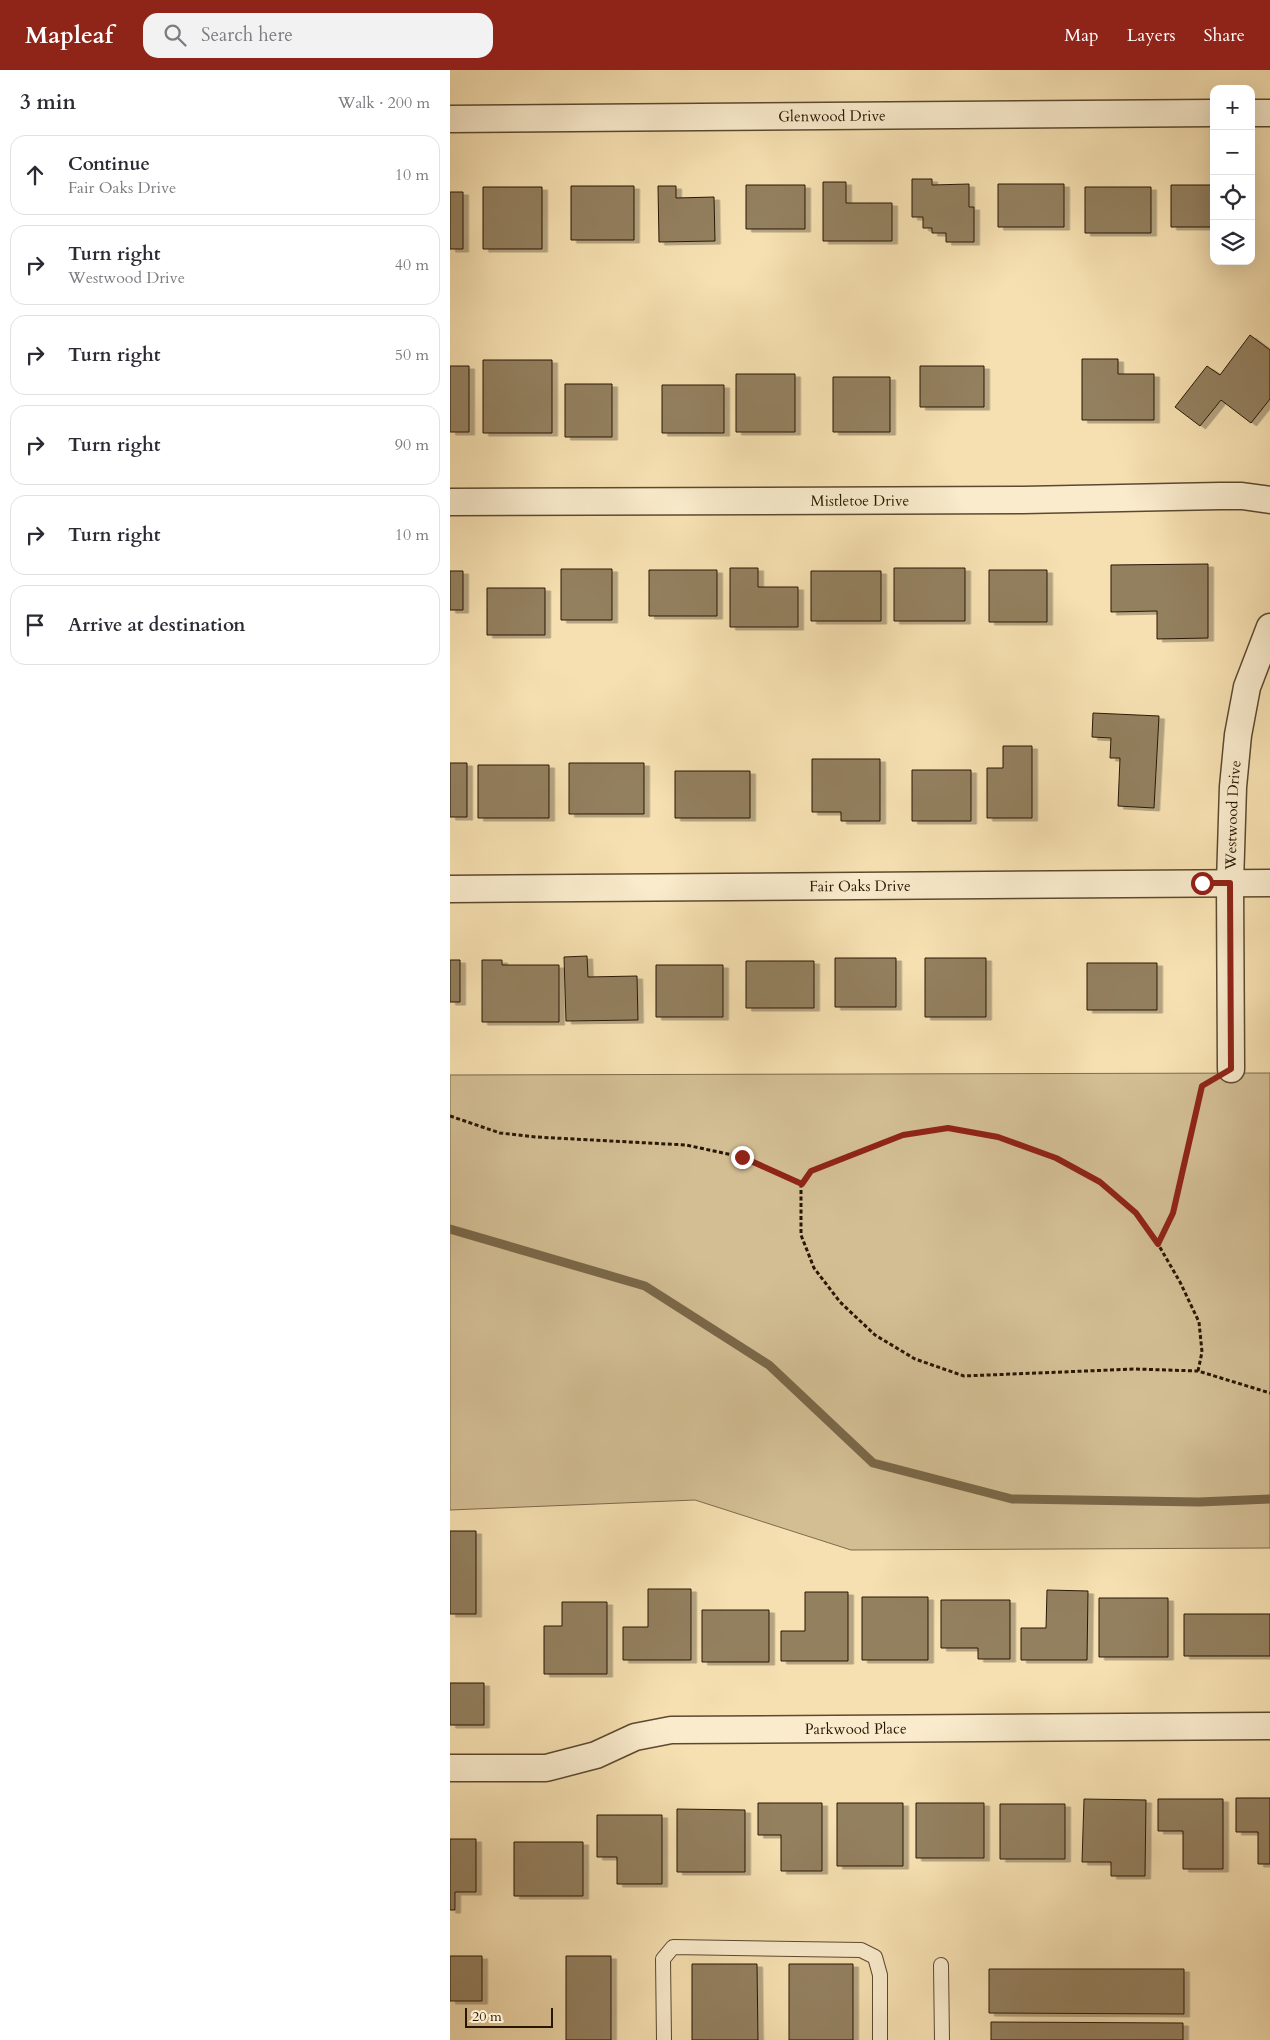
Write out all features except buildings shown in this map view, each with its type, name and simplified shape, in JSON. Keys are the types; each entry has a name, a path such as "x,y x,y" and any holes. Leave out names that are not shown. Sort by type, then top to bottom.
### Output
{"street":[{"path":"1255,113 1270,112"},
{"name":"Glenwood Drive","path":"450,118 1210,113"},
{"name":"Mistletoe Drive","path":"450,502 1023,500 1220,496 1242,496 1270,500"},
{"name":"Westwood Drive","path":"1231,1069 1230,883 1232,787 1238,735 1247,687 1270,627"},
{"name":"Fair Oaks Drive","path":"450,889 1270,883"},
{"name":"Parkwood Place","path":"450,1768 546,1768 596,1755 635,1737 670,1730 1270,1726"}],"lane":[{"path":"664,2040 663,1959 672,1947 861,1950 875,1957 880,1975 880,2040"},
{"path":"941,1965 942,2040"}],"path":[{"path":"1158,1244 1173,1213 1202,1086 1231,1069"},
{"path":"450,1116 500,1133 686,1144 742,1157 802,1184"},
{"path":"1198,1371 1202,1352 1199,1322 1180,1282 1158,1244 1136,1213 1100,1182 1056,1158 998,1137 948,1128 903,1135 841,1158 811,1171 802,1184 802,1235 814,1268 840,1302 875,1335 915,1359 964,1376 1135,1369 1198,1371 1270,1393"}],"shaded area":[{"path":"1270,1073 1270,1548 851,1550 695,1500 450,1510 450,1075"}],"waterway":[{"path":"450,1229 645,1286 769,1365 873,1463 1012,1499 1199,1502 1270,1499"}],"route":[{"path":"742,1157 802,1184 811,1171 903,1135 948,1128 998,1137 1056,1158 1100,1182 1136,1213 1158,1244 1173,1213 1202,1086 1231,1069 1230,883 1202,883"}]}
